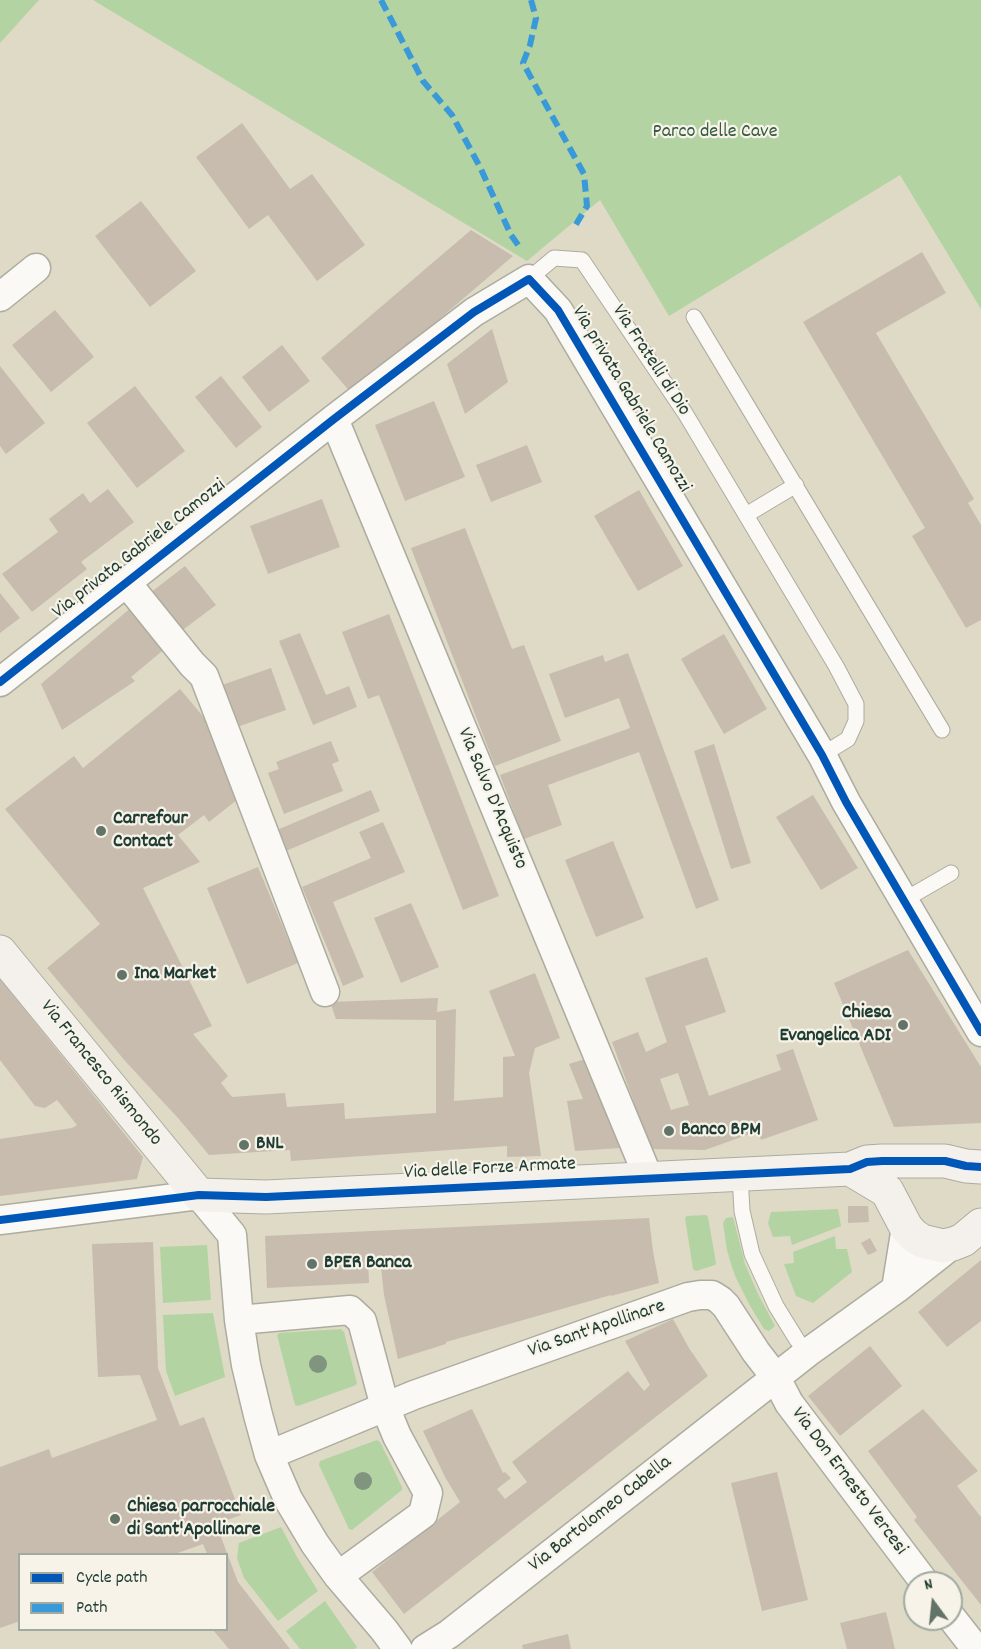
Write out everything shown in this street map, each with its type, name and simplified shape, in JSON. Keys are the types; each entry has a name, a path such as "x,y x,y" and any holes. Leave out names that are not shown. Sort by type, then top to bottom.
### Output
{"street":[{"path":"0,297 36,268"},
{"name":"Via privata Gabriele Camozzi","path":"0,681 474,312 529,279 558,310 822,755 846,802 904,900"},
{"name":"Via Salvo D'Acquisto","path":"334,419 649,1179"},
{"name":"Via privata Gabriele Camozzi","path":"126,582 204,676 325,992"},
{"path":"904,900 981,1032"},
{"name":"Via Francesco Rismondo","path":"0,952 199,1196"},
{"name":"Via delle Forze Armate","path":"0,1220 199,1196 266,1197 740,1175 850,1169 867,1162 957,1164"},
{"path":"896,1289 903,1223 898,1208 899,1197 907,1177 924,1165 957,1164 973,1176 981,1192"},
{"path":"850,1169 887,1191 903,1223 913,1235 922,1241 943,1246 972,1229"},
{"path":"199,1196 232,1235 239,1320 246,1365 269,1455 288,1499 315,1544 338,1576 398,1649"},
{"path":"776,1378 972,1229"},
{"name":"Via Sant'Apollinare","path":"269,1455 414,1395 688,1297 700,1295 712,1295 726,1306 776,1378"},
{"path":"239,1320 350,1310 362,1321 385,1407 397,1436 428,1493 423,1515 338,1576"},
{"name":"Via Don Ernesto Vercesi","path":"776,1378 789,1403 916,1571"},
{"name":"Via Bartolomeo Cabella","path":"425,1649 448,1634 776,1378"},
{"path":"962,1631 976,1649"}],"lane":[{"name":"Via Fratelli di Dio","path":"529,279 554,258 582,260 685,413 836,666 856,704 856,721 848,739 822,755"},
{"path":"694,317 942,730"},
{"path":"746,516 796,485"},
{"path":"904,900 951,873"},
{"path":"740,1175 742,1211 752,1254 776,1306 789,1329 807,1353"}],"green space":[{"path":"0,0 39,0 0,43"},
{"name":"Parco delle Cave","path":"93,0 981,0 981,309 900,175 669,316 600,200 527,261"},
{"path":"838,1209 841,1226 792,1245 790,1236 773,1237 768,1223 771,1212"},
{"path":"706,1215 716,1263 696,1271 693,1269 685,1218"},
{"path":"733,1217 745,1264 775,1326 769,1331 764,1329 749,1304 731,1264 723,1223 726,1218"},
{"path":"835,1236 836,1249 847,1249 852,1272 813,1303 796,1296 784,1264 794,1263 793,1252"},
{"path":"207,1245 211,1300 163,1303 160,1247"},
{"path":"213,1313 225,1377 175,1396 166,1371 163,1315"},
{"path":"341,1329 344,1332 356,1385 298,1406 295,1405 277,1335 279,1333"},
{"path":"377,1440 402,1490 352,1530 349,1529 319,1465 320,1461"},
{"path":"281,1527 318,1591 278,1621 244,1578 237,1558 239,1543"},
{"path":"325,1601 357,1647 355,1649 300,1649 286,1631"}],"building":[{"path":"242,123 290,189 312,174 365,245 317,281 268,215 249,229 196,157"},
{"path":"141,201 196,271 150,307 95,236"},
{"path":"471,230 513,256 352,394 321,358"},
{"path":"922,252 946,293 876,333 974,499 968,503 981,525 981,620 966,628 912,536 925,528 803,322"},
{"path":"55,310 94,357 51,392 12,345"},
{"path":"492,329 508,382 465,414 447,364"},
{"path":"282,345 310,381 269,412 242,377"},
{"path":"0,366 45,423 6,454 0,446"},
{"path":"221,376 262,427 236,448 195,397"},
{"path":"135,386 185,451 137,488 87,423"},
{"path":"434,401 465,477 405,501 375,425"},
{"path":"527,445 542,482 491,502 476,465"},
{"path":"108,489 134,522 81,562 87,569 32,612 2,574 58,532 49,519 83,493 90,503"},
{"path":"639,490 683,566 638,591 594,516"},
{"path":"322,499 340,547 268,574 250,526"},
{"path":"465,528 512,649 524,645 561,741 495,766 411,548"},
{"path":"185,566 216,605 180,632 150,593"},
{"path":"0,593 20,618 0,633"},
{"path":"133,606 167,647 131,677 135,681 62,730 41,684"},
{"path":"389,614 499,896 463,910 379,695 368,699 342,632"},
{"path":"300,633 326,695 349,686 357,707 313,725 279,641"},
{"path":"724,634 767,709 724,734 681,659"},
{"path":"628,653 719,900 696,909 639,752 548,785 562,825 524,839 500,775 630,728 619,698 565,718 549,674 603,655 605,662"},
{"path":"271,668 286,710 237,727 222,685"},
{"path":"180,689 217,733 242,796 209,822 204,815 178,835 200,862 143,888 212,1026 193,1034 228,1076 221,1083 232,1097 285,1093 287,1107 344,1103 345,1119 436,1113 436,1020 336,1019 330,1002 438,998 437,1012 456,1009 454,1101 503,1097 503,1057 515,1056 489,991 535,973 560,1038 535,1048 529,1073 541,1156 507,1157 507,1146 291,1161 290,1150 209,1155 126,1062 47,968 100,924 5,809 74,756 83,768"},
{"path":"331,741 339,761 332,764 343,791 284,814 268,773 279,769 276,762"},
{"path":"714,744 751,863 731,869 694,751"},
{"path":"371,790 380,811 286,851 277,830"},
{"path":"813,795 858,868 821,890 776,817"},
{"path":"383,822 405,872 333,902 364,977 343,986 302,887 371,858 359,832"},
{"path":"613,841 644,918 596,937 565,860"},
{"path":"258,867 298,963 247,984 207,888"},
{"path":"411,903 439,967 401,983 374,918"},
{"name":"Chiesa Evangelica ADI","path":"908,950 981,1067 981,1123 894,1127 834,983"},
{"path":"707,957 726,1012 685,1026 709,1096 781,1070 776,1055 793,1049 818,1120 761,1140 758,1131 705,1150 651,1149 612,1042 638,1032 646,1052 667,1042 645,978","holes":["678,1073 689,1105 671,1110 660,1079"]},
{"path":"0,979 143,1157 137,1179 0,1196 0,1139 72,1128 77,1125 57,1100 45,1108 35,1106 0,1060"},
{"path":"585,1059 621,1148 575,1151 567,1101 583,1099 569,1064"},
{"path":"848,1206 868,1206 869,1222 848,1223"},
{"path":"649,1218 659,1283 446,1342 446,1344 398,1359 384,1295 380,1258 368,1259 369,1283 267,1288 265,1236"},
{"path":"870,1238 877,1251 868,1255 861,1243"},
{"name":"Chiesa parrocchiale di Sant'Apollinare","path":"153,1242 158,1368 180,1426 204,1417 241,1515 216,1524 227,1553 207,1553 203,1544 178,1553 18,1553 18,1622 0,1628 0,1467 49,1449 52,1458 157,1420 140,1375 98,1377 92,1244"},
{"path":"981,1260 981,1321 947,1347 918,1312"},
{"path":"673,1319 708,1376 404,1614 372,1572 460,1502 423,1431 472,1409 503,1473 505,1472 511,1478 497,1489 505,1499 527,1482 512,1462 628,1371 644,1391 650,1385 625,1341"},
{"path":"870,1346 902,1386 840,1436 808,1396"},
{"path":"923,1409 978,1471 957,1486 981,1517 981,1605 963,1582 963,1571 954,1571 914,1520 917,1517 868,1451"},
{"path":"777,1472 808,1600 762,1611 731,1483"},
{"name":"Chiesa parrocchiale di Sant'Apollinare","path":"228,1556 238,1582 290,1649 229,1649 214,1631 228,1631"},
{"path":"886,1612 895,1649 847,1649 840,1623"},
{"path":"568,1634 571,1649 523,1649 522,1645"}],"marked path":[{"path":"381,0 423,81 452,115 480,167 511,235 521,249"},
{"path":"531,0 536,18 523,63 584,174 587,206 575,226"}],"cycle path":[{"path":"0,682 474,312 529,279 558,310 822,755 846,802 981,1032"},
{"path":"0,1220 199,1195 266,1197 850,1169 867,1162 882,1161 945,1161 981,1167"}],"place":[{"name":"Carrefour Contact","path":"101,831"},
{"name":"Ina Market","path":"122,975"},
{"name":"Chiesa Evangelica ADI","path":"903,1025"},
{"name":"Banco BPM","path":"669,1131"},
{"name":"BNL","path":"244,1145"},
{"name":"BPER Banca","path":"312,1264"},
{"name":"Chiesa parrocchiale di Sant'Apollinare","path":"115,1519"}]}
